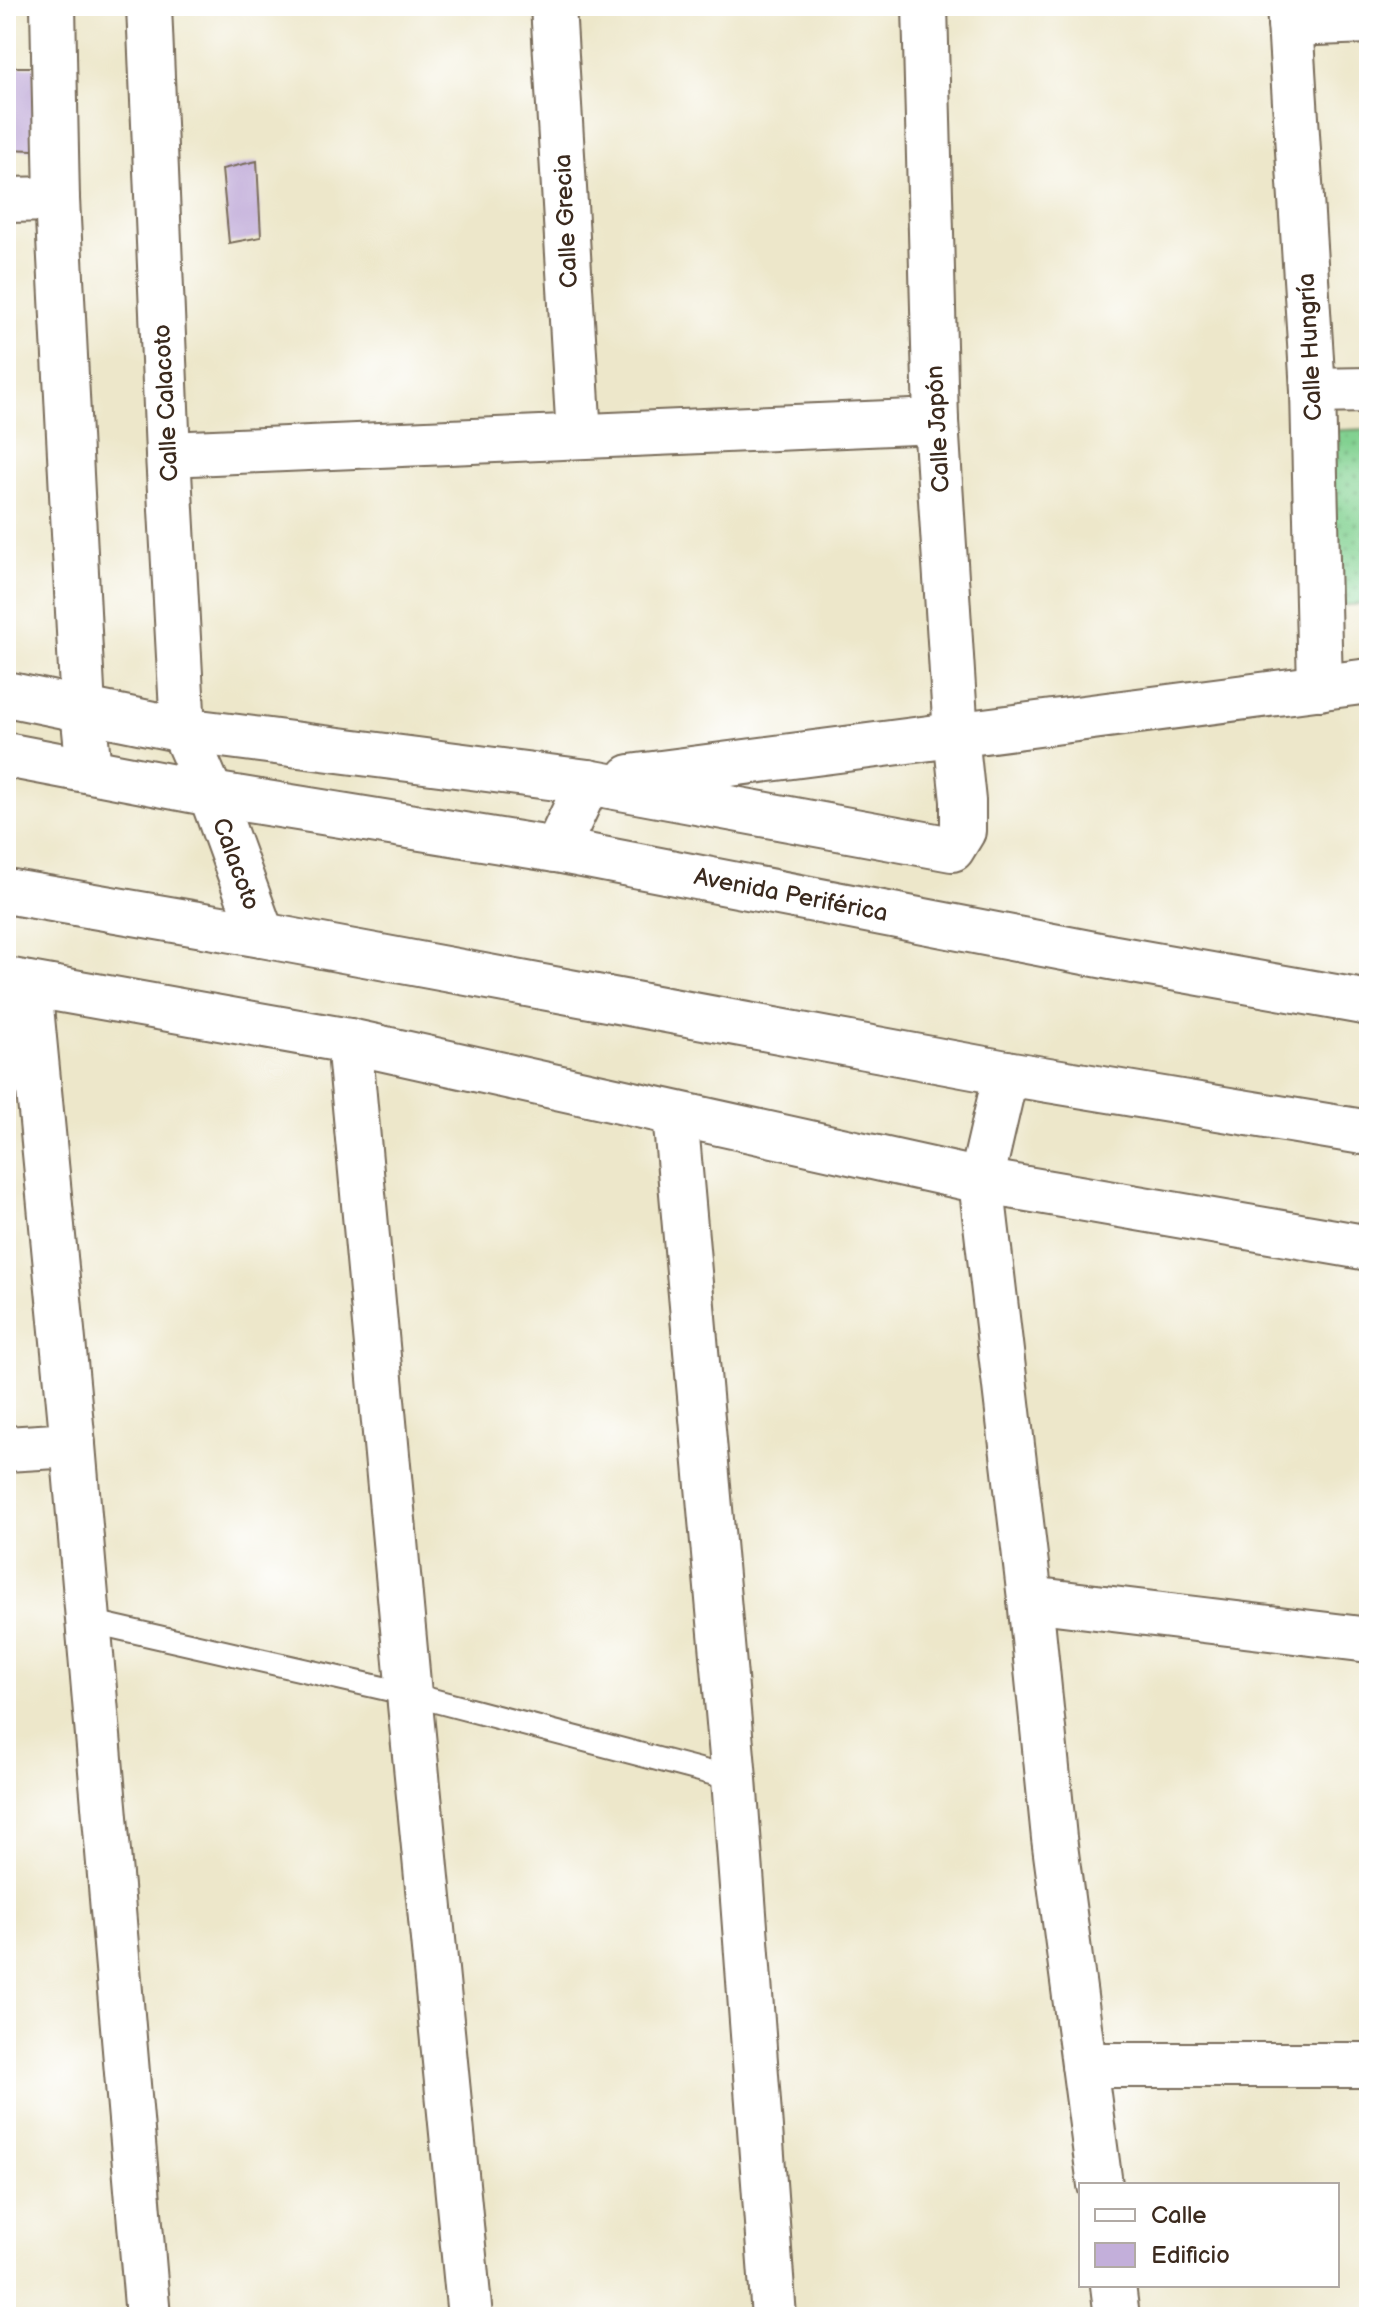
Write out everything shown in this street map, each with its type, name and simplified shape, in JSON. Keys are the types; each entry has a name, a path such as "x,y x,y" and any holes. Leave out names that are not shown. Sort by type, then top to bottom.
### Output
{"street":[{"path":"53,6 57,199 83,710 89,770"},
{"name":"Calle Calacoto","path":"149,6 183,730 211,794"},
{"name":"Calle Grecia","path":"553,6 579,436"},
{"name":"Calle Japón","path":"588,782 952,849 963,831 936,421 925,6"},
{"path":"1290,15 1369,21"},
{"name":"Calle Hungría","path":"1290,15 1313,391 1320,688"},
{"path":"6,200 57,199"},
{"path":"1313,391 1369,390"},
{"path":"168,454 936,421"},
{"path":"6,694 183,730 588,782 1369,681"},
{"name":"Avenida Periférica","path":"6,755 211,794 556,850 1110,957 1369,1003"},
{"path":"556,850 588,782"},
{"name":"Calacoto","path":"211,794 262,935"},
{"path":"6,891 262,935 1006,1073 1369,1133"},
{"path":"148,2317 73,1445 18,983 349,1041 981,1181 1369,1248"},
{"path":"349,1041 470,2317"},
{"path":"1006,1073 981,1181 1030,1599 1054,1838 1100,2183"},
{"path":"675,1114 734,1779 774,2317"},
{"path":"6,1449 73,1445"},
{"path":"1030,1599 1369,1640"},
{"path":"1084,2065 1369,2065"},
{"path":"1113,2287 1117,2317"}],"lane":[{"path":"88,1621 409,1694 734,1779"}],"green space":[{"path":"1369,429 1369,604 1331,606 1321,431"}],"building":[{"path":"6,67 35,67 33,150 6,149"},
{"path":"257,161 261,237 229,243 222,169"}]}
